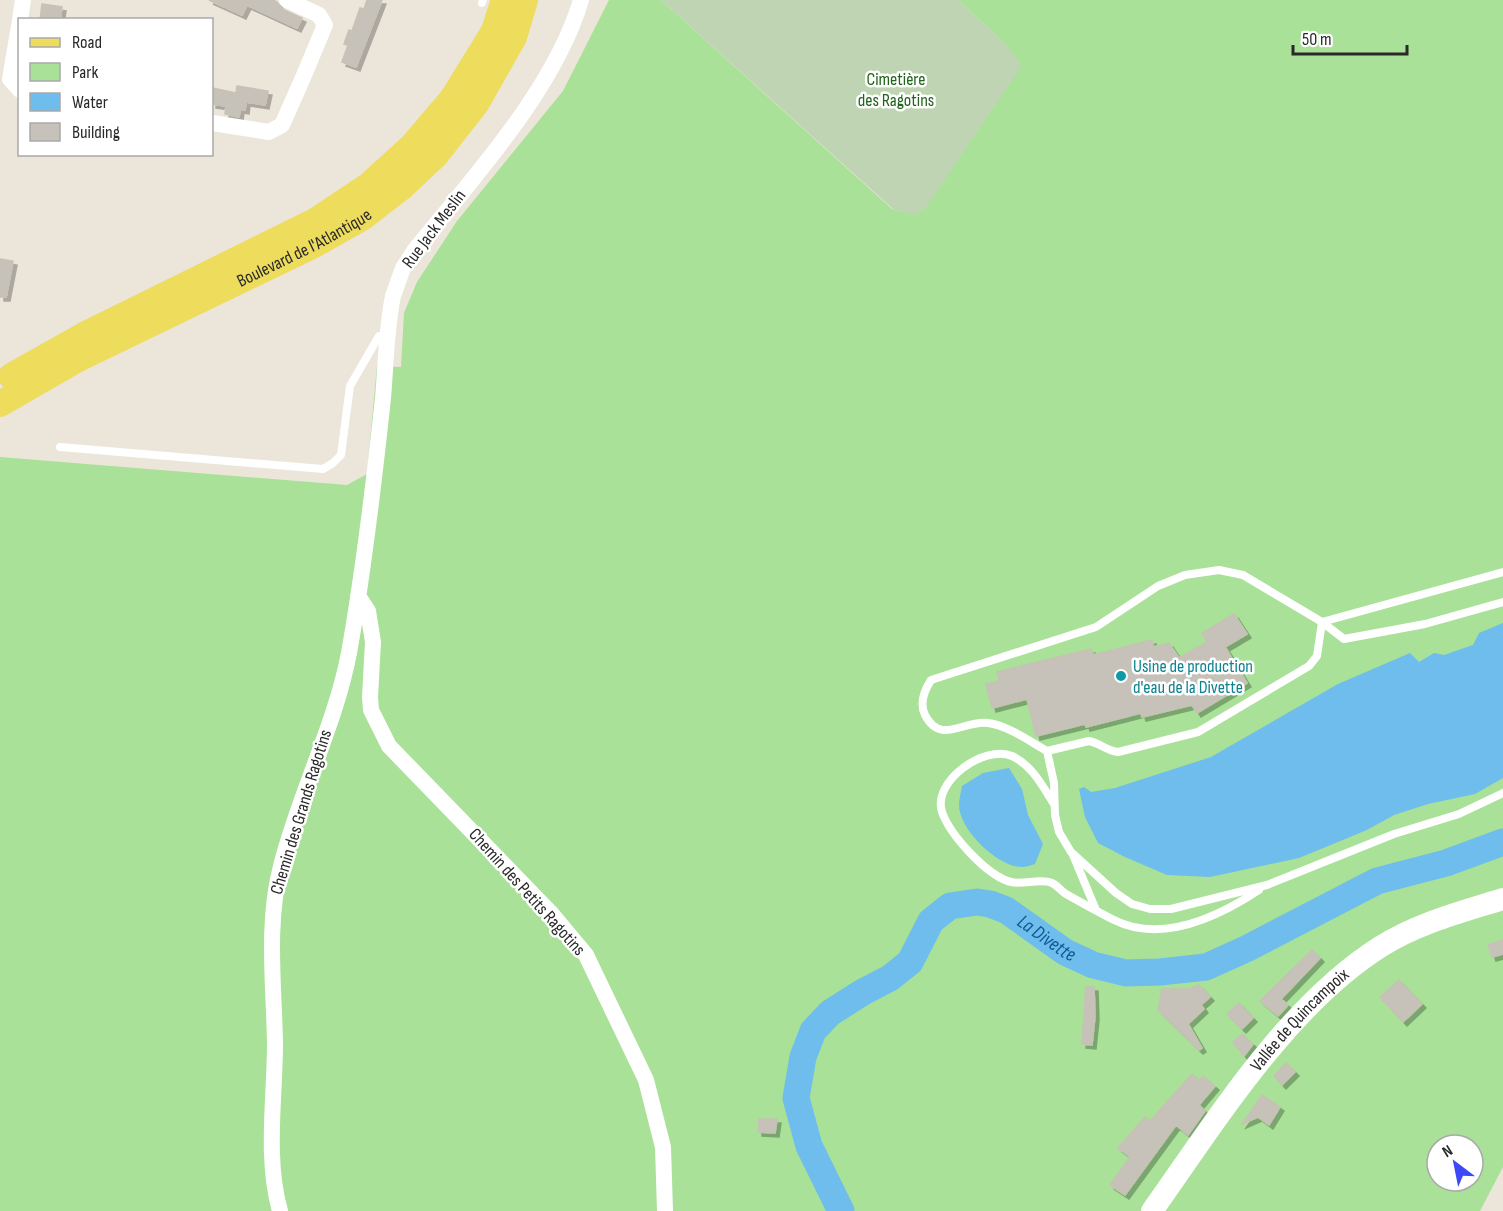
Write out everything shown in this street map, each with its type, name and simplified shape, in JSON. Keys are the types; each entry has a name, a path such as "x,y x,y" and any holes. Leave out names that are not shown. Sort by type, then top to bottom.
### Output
{"main road":[{"name":"Boulevard de l'Atlantique","path":"0,404 78,359 314,245 362,218 394,193 435,154 476,104 514,37 525,0"},
{"name":"Boulevard de l'Atlantique","path":"0,383 84,335 315,221 369,185 412,146 452,99 494,31 490,1"},
{"name":"Vallée de Quincampoix","path":"1152,1211 1253,1072 1296,1021 1339,978 1380,947 1414,929 1503,899"}],"street":[{"path":"20,18 23,0"},
{"path":"213,123 269,132 282,125 325,25 319,15 287,0"},
{"name":"Rue Jack Meslin","path":"358,596 385,381 387,336 393,296 403,268 469,183 549,72 566,39 581,0"},
{"path":"18,32 10,79 18,88"},
{"name":"Chemin des Grands Ragotins","path":"280,1211 273,1154 275,1044 273,903 281,866 342,680 358,596"},
{"name":"Chemin des Petits Ragotins","path":"358,596 368,611 372,635 371,710 389,746 550,912 586,955 646,1080 663,1147 665,1211"}],"lane":[{"path":"60,447 323,469 341,455 350,386 380,336 387,336"},
{"path":"1322,622 1317,656 1309,666 1198,732 1118,752 1110,751 1096,742 1089,741 1047,751 1017,734 988,723 976,723 943,731 928,720 923,710 922,699 931,680 1096,627 1158,586 1185,575 1200,572 1219,570 1243,575 1322,622 1344,639 1425,624 1503,602"},
{"path":"1322,622 1503,572"},
{"path":"1047,751 1054,783 1054,804 1059,832 1071,852 1096,910"},
{"path":"1054,804 1026,766 1010,755 999,753 987,754 963,768 946,789 940,805 948,825 969,853 999,876 1010,882 1051,882 1064,893 1133,928 1153,930 1197,922 1217,915 1267,885"},
{"path":"1071,852 1116,893 1140,907 1172,909 1267,885 1394,834 1459,814 1503,793"}],"green space":[{"path":"609,0 661,0 892,209 914,214 1009,47 958,0 1503,0 1503,1167 1480,1211 0,1211 0,457 347,485 367,474 377,366 401,367 404,313 417,282 457,221 563,91"},
{"name":"Cimetière des Ragotins","path":"661,0 958,0 1009,47 1022,66 925,209 914,215 893,209"}],"water":[{"path":"1503,623 1503,778 1475,794 1428,804 1394,815 1367,830 1299,858 1210,877 1167,875 1098,843 1085,817 1079,789 1084,787 1091,792 1115,788 1211,757 1338,684 1410,653 1419,662 1434,653 1444,655 1473,645 1479,633"},
{"path":"1009,768 1022,789 1028,815 1043,844 1035,864 1025,867 1002,861 981,845 965,825 959,805 962,786 983,773"}],"building":[{"path":"209,0 273,0 282,9 302,18 297,28 247,5 242,15"},
{"path":"367,0 382,0 356,67 342,62 348,45 344,44 349,30 352,31 360,8 364,9"},
{"path":"42,4 62,7 60,18 40,18"},
{"path":"237,86 268,91 265,105 246,102 245,110 240,109 239,117 225,114 226,106 213,104 213,88 236,93"},
{"path":"0,259 13,261 6,297 0,297"},
{"name":"Usine de production d'eau de la Divette","path":"1234,614 1247,634 1225,647 1247,683 1197,713 1192,705 1142,717 1141,713 1086,727 1085,724 1036,736 1027,699 992,708 986,684 999,681 997,672 1091,649 1093,655 1152,640 1153,647 1169,643 1179,658 1207,642 1202,633"},
{"path":"1503,940 1503,954 1492,957 1488,945"},
{"path":"1312,950 1320,958 1281,999 1288,1005 1278,1016 1260,1001"},
{"path":"1399,980 1422,1004 1403,1022 1380,997"},
{"path":"1199,985 1210,997 1201,1005 1204,1009 1188,1024 1202,1048 1199,1050 1158,1010 1162,989 1189,989"},
{"path":"1086,987 1094,987 1095,1016 1092,1045 1082,1044"},
{"path":"1239,1003 1253,1018 1242,1029 1227,1014"},
{"path":"1242,1034 1253,1044 1244,1056 1233,1042"},
{"path":"1286,1063 1295,1072 1282,1085 1274,1076"},
{"path":"1192,1074 1199,1081 1203,1076 1215,1086 1199,1105 1205,1111 1188,1135 1176,1125 1125,1195 1110,1185 1130,1157 1118,1148 1145,1117 1150,1121"},
{"path":"1262,1095 1280,1107 1269,1125 1258,1117 1242,1124"},
{"path":"759,1119 777,1119 775,1133 758,1132"}],"waterway":[{"name":"La Divette","path":"841,1211 809,1146 796,1098 803,1057 813,1031 830,1013 890,978 910,962 931,921 950,906 977,902 1006,910 1065,952 1093,965 1126,973 1206,967 1246,949 1377,881 1446,863 1503,842"}],"place":[{"name":"Usine de production d'eau de la Divette","path":"1121,676"}]}
